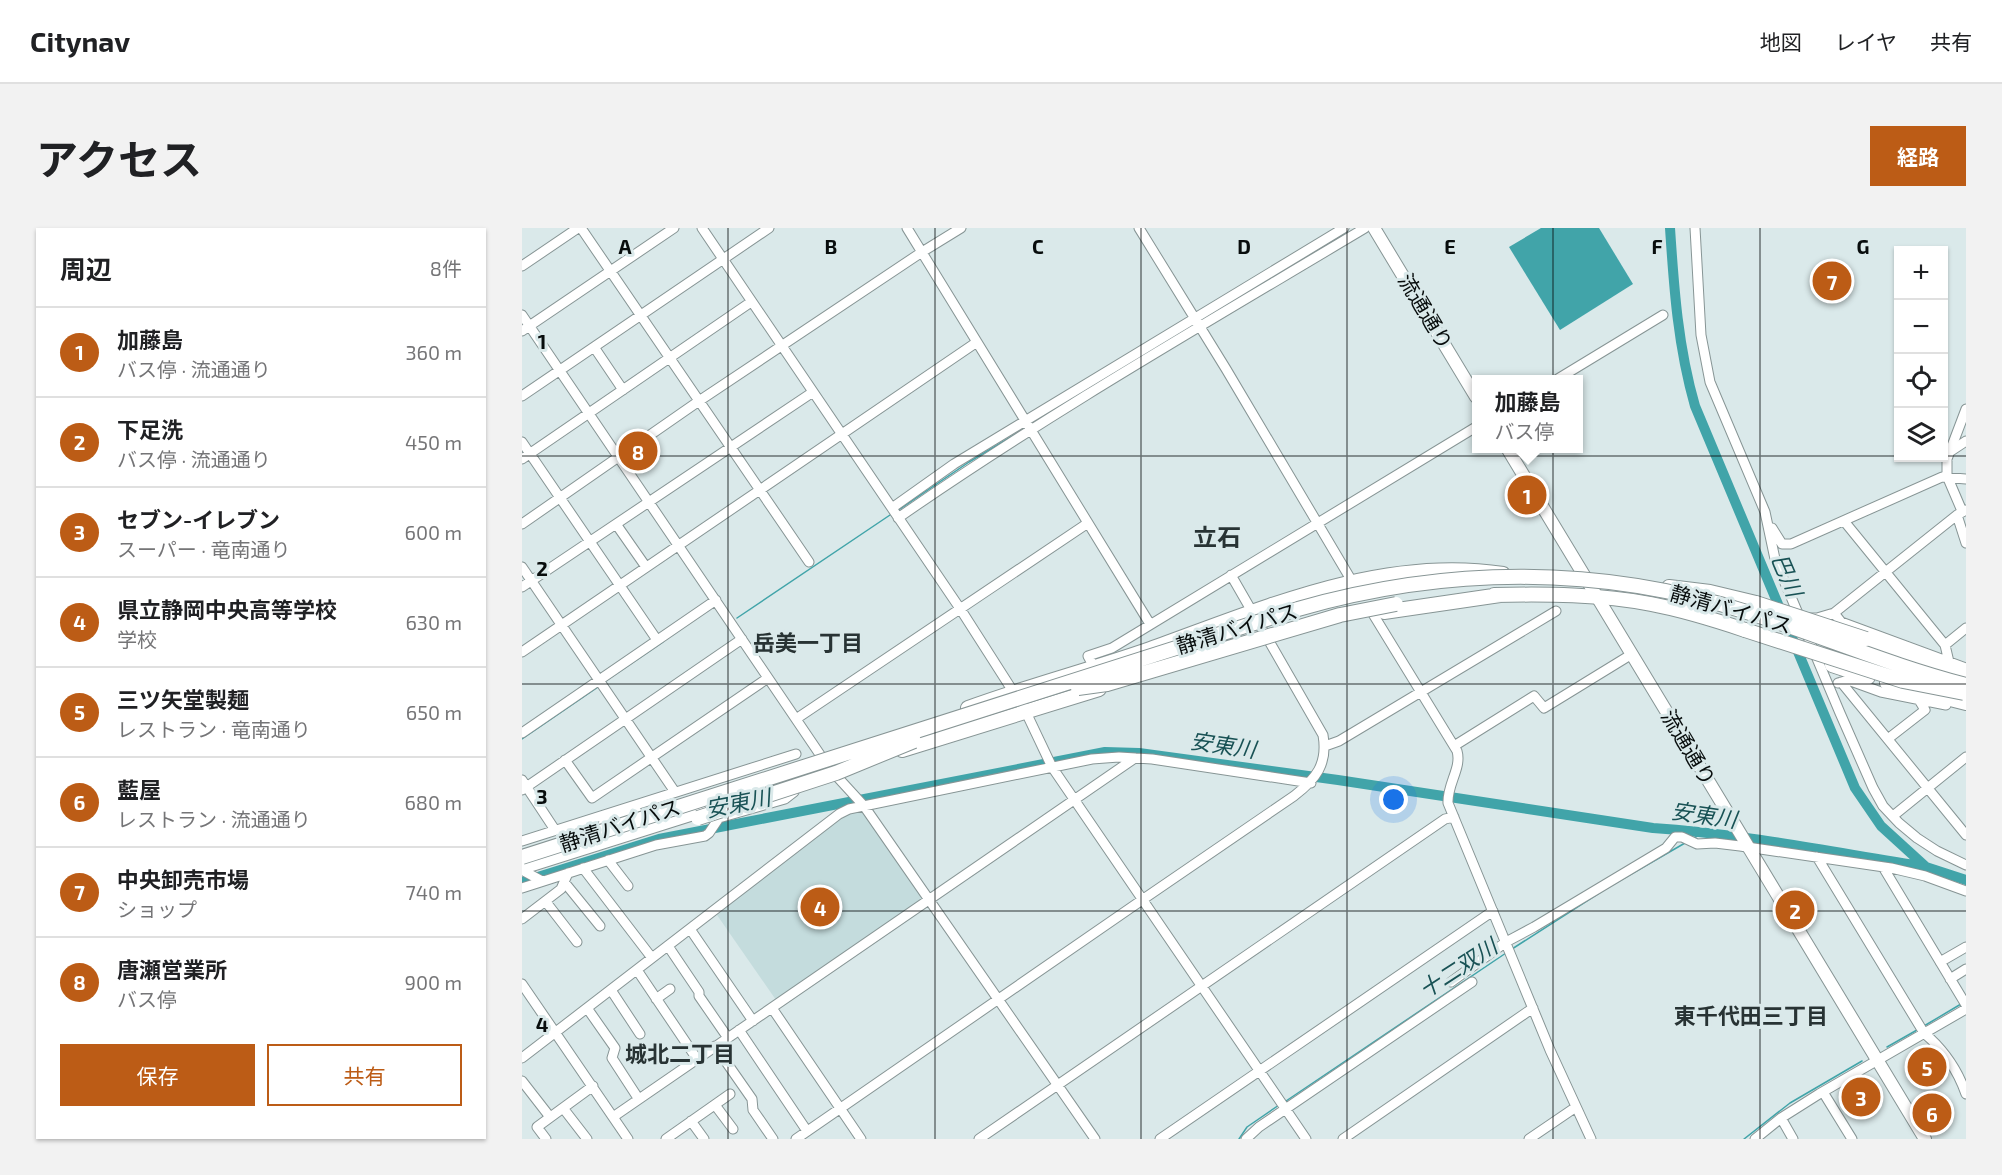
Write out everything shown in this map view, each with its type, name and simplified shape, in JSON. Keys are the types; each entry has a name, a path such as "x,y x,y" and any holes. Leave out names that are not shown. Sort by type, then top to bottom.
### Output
{"highway":[{"path":"522,857 578,844 797,780 877,742 1013,691 1094,667 1252,612 1353,583 1393,575 1432,570 1480,570 1506,574"},
{"path":"1135,661 1210,630 1335,593 1453,575 1585,576 1710,592 1866,639 1965,687"},
{"name":"静清バイパス","path":"522,857 1298,609 1368,591 1432,581 1468,578 1564,577 1644,587 1710,602 1782,624 1878,659 1965,687"},
{"name":"静清バイパス","path":"522,868 1300,618 1349,604 1436,589 1507,585 1598,589 1630,593 1697,607 1761,625 1912,677 1965,687"},
{"path":"522,868 578,844 771,776 956,734 1108,686 1196,664 1326,624 1373,614 1500,595"},
{"path":"1078,688 1107,684 1340,615 1396,604 1500,595 1597,597 1653,604 1703,617 1903,681 1965,687"},
{"path":"1757,606 1965,687"},
{"path":"1745,630 1832,665 1902,688 1966,703"},
{"path":"578,844 599,826 635,813 923,724 959,717"},
{"path":"578,844 606,847 836,773 914,741"}],"main road":[{"name":"流通通り","path":"1374,228 1472,390"},
{"name":"流通通り","path":"1510,453 1924,1139"}],"street":[{"path":"522,266 579,228 642,315 809,562"},
{"path":"526,329 674,228"},
{"path":"702,228 961,610 1027,712 1045,756 1052,767 1306,1139"},
{"path":"522,396 769,228"},
{"path":"907,228 1150,624"},
{"path":"522,524 699,401 961,228"},
{"path":"1139,228 1353,583"},
{"path":"898,518 963,472 1344,228"},
{"path":"892,508 954,464 1025,420 1365,228"},
{"path":"1695,228 1700,323 1706,369 1765,512 1779,540 1785,545 1798,541 1947,476 1959,480 1966,479"},
{"path":"526,456 751,302"},
{"path":"522,315 526,329 560,370 827,765 864,806 1095,1139"},
{"path":"1564,375 1663,315"},
{"path":"522,652 978,342"},
{"path":"594,347 623,390"},
{"path":"522,587 813,392"},
{"path":"1966,409 1947,459 1947,476 1962,512 1966,542"},
{"path":"1094,667 1088,656 1112,648 1472,429"},
{"path":"1950,452 1966,441"},
{"path":"522,442 526,456 560,498 657,640"},
{"path":"1765,512 1775,559 1873,788 1883,806 1917,838 1936,851 1966,865"},
{"path":"1801,617 1817,618 1834,613 1962,512"},
{"path":"1844,521 1945,645 1950,662"},
{"path":"616,524 646,567"},
{"path":"796,719 1088,524"},
{"path":"522,567 675,792"},
{"path":"796,1139 1311,783 1325,756 1323,735 1232,575"},
{"path":"522,733 716,600"},
{"path":"1325,746 1339,741 1556,611"},
{"path":"1834,613 1841,622 1966,668"},
{"path":"1373,614 1458,755 1459,762 1449,788 1448,802 1550,1050 1591,1139"},
{"path":"1945,645 1966,628"},
{"path":"555,830 523,785 565,760 742,639"},
{"path":"1454,746 1534,696 1544,708 1632,654"},
{"path":"565,760 592,798 768,678"},
{"path":"1829,686 1848,680 1881,692 1966,709"},
{"path":"1841,682 1966,835"},
{"path":"1889,738 1925,710 1919,700"},
{"path":"522,841 796,754"},
{"path":"1893,816 1966,757"},
{"path":"522,1058 849,808 1092,759 1135,758 1311,783"},
{"path":"613,1117 1135,758"},
{"path":"762,765 771,776"},
{"path":"522,888 542,881 566,878 583,868 656,845 705,836 723,815 790,796 794,792 797,780"},
{"path":"979,1139 1445,819 1454,817"},
{"path":"1451,982 1465,971 1508,947 1534,927 1666,848 1675,837 1682,837 1697,844 1747,846 1883,867 1925,876 1966,891"},
{"path":"1817,857 1924,1034 1963,1078 1966,1094"},
{"path":"608,860 628,886"},
{"path":"1755,1139 1781,1118 1966,1007 1883,867"},
{"path":"522,868 542,881"},
{"path":"583,868 652,958"},
{"path":"522,919 561,889 566,878"},
{"path":"566,878 600,926"},
{"path":"546,902 577,942"},
{"path":"1160,1139 1493,911"},
{"path":"690,929 753,1021"},
{"path":"668,946 728,1038"},
{"path":"1940,962 1966,947"},
{"path":"1950,979 1966,969"},
{"path":"637,970 697,1059"},
{"path":"1463,989 1465,971"},
{"path":"1245,1139 1285,1109 1472,982"},
{"path":"522,984 593,1086 624,1137"},
{"path":"656,999 670,989"},
{"path":"610,990 640,1034"},
{"path":"587,1008 615,1048 612,1058 638,1098"},
{"path":"772,1008 861,1139"},
{"path":"1343,1139 1533,1008"},
{"path":"739,1030 807,1131"},
{"path":"715,1046 752,1099 753,1110 773,1139"},
{"path":"522,1081 550,1118"},
{"path":"546,1139 537,1127 593,1086"},
{"path":"1823,1092 1852,1139"},
{"path":"666,1139 730,1094"},
{"path":"715,1105 733,1129"},
{"path":"1529,1139 1576,1107"},
{"path":"563,1108 587,1139"},
{"path":"1781,1118 1793,1139"},
{"path":"692,1121 704,1139"}],"shaded area":[{"path":"857,811 865,813 924,899 776,1000 717,915 804,844 850,813"}],"water":[{"path":"1541,228 1599,228 1633,284 1560,330 1509,247"}],"waterway":[{"name":"巴川","path":"1670,228 1681,340 1695,406 1855,788 1881,826 1926,867 1966,880"},
{"path":"897,511 969,462 1024,429"},
{"path":"737,618 890,515"},
{"path":"607,680 663,642"},
{"path":"522,739 598,687"},
{"name":"安東川","path":"522,882 659,839 1105,752 1139,753 1338,780 1653,828 1756,839 1926,867"},
{"name":"十二双川","path":"1694,838 1702,833"},
{"name":"十二双川","path":"1512,949 1607,888 1685,843"},
{"name":"十二双川","path":"1286,1101 1506,953"},
{"path":"1924,1026 1961,1004"},
{"path":"1887,1047 1917,1030"},
{"path":"1744,1139 1790,1103 1862,1061"},
{"name":"十二双川","path":"1239,1139 1247,1127 1279,1105"}],"place":[{"name":"中央卸売市場","path":"1832,281"},
{"name":"唐瀬営業所","path":"638,451"},
{"name":"加藤島","path":"1527,495"},
{"name":"県立静岡中央高等学校","path":"820,907"},
{"name":"下足洗","path":"1795,910"},
{"name":"三ツ矢堂製麺","path":"1927,1067"},
{"name":"セブン-イレブン","path":"1861,1097"},
{"name":"藍屋","path":"1932,1113"}],"district":[{"name":"立石","path":"1217,538"},
{"name":"岳美一丁目","path":"808,643"},
{"name":"東千代田三丁目","path":"1751,1016"},
{"name":"城北二丁目","path":"680,1054"}]}
